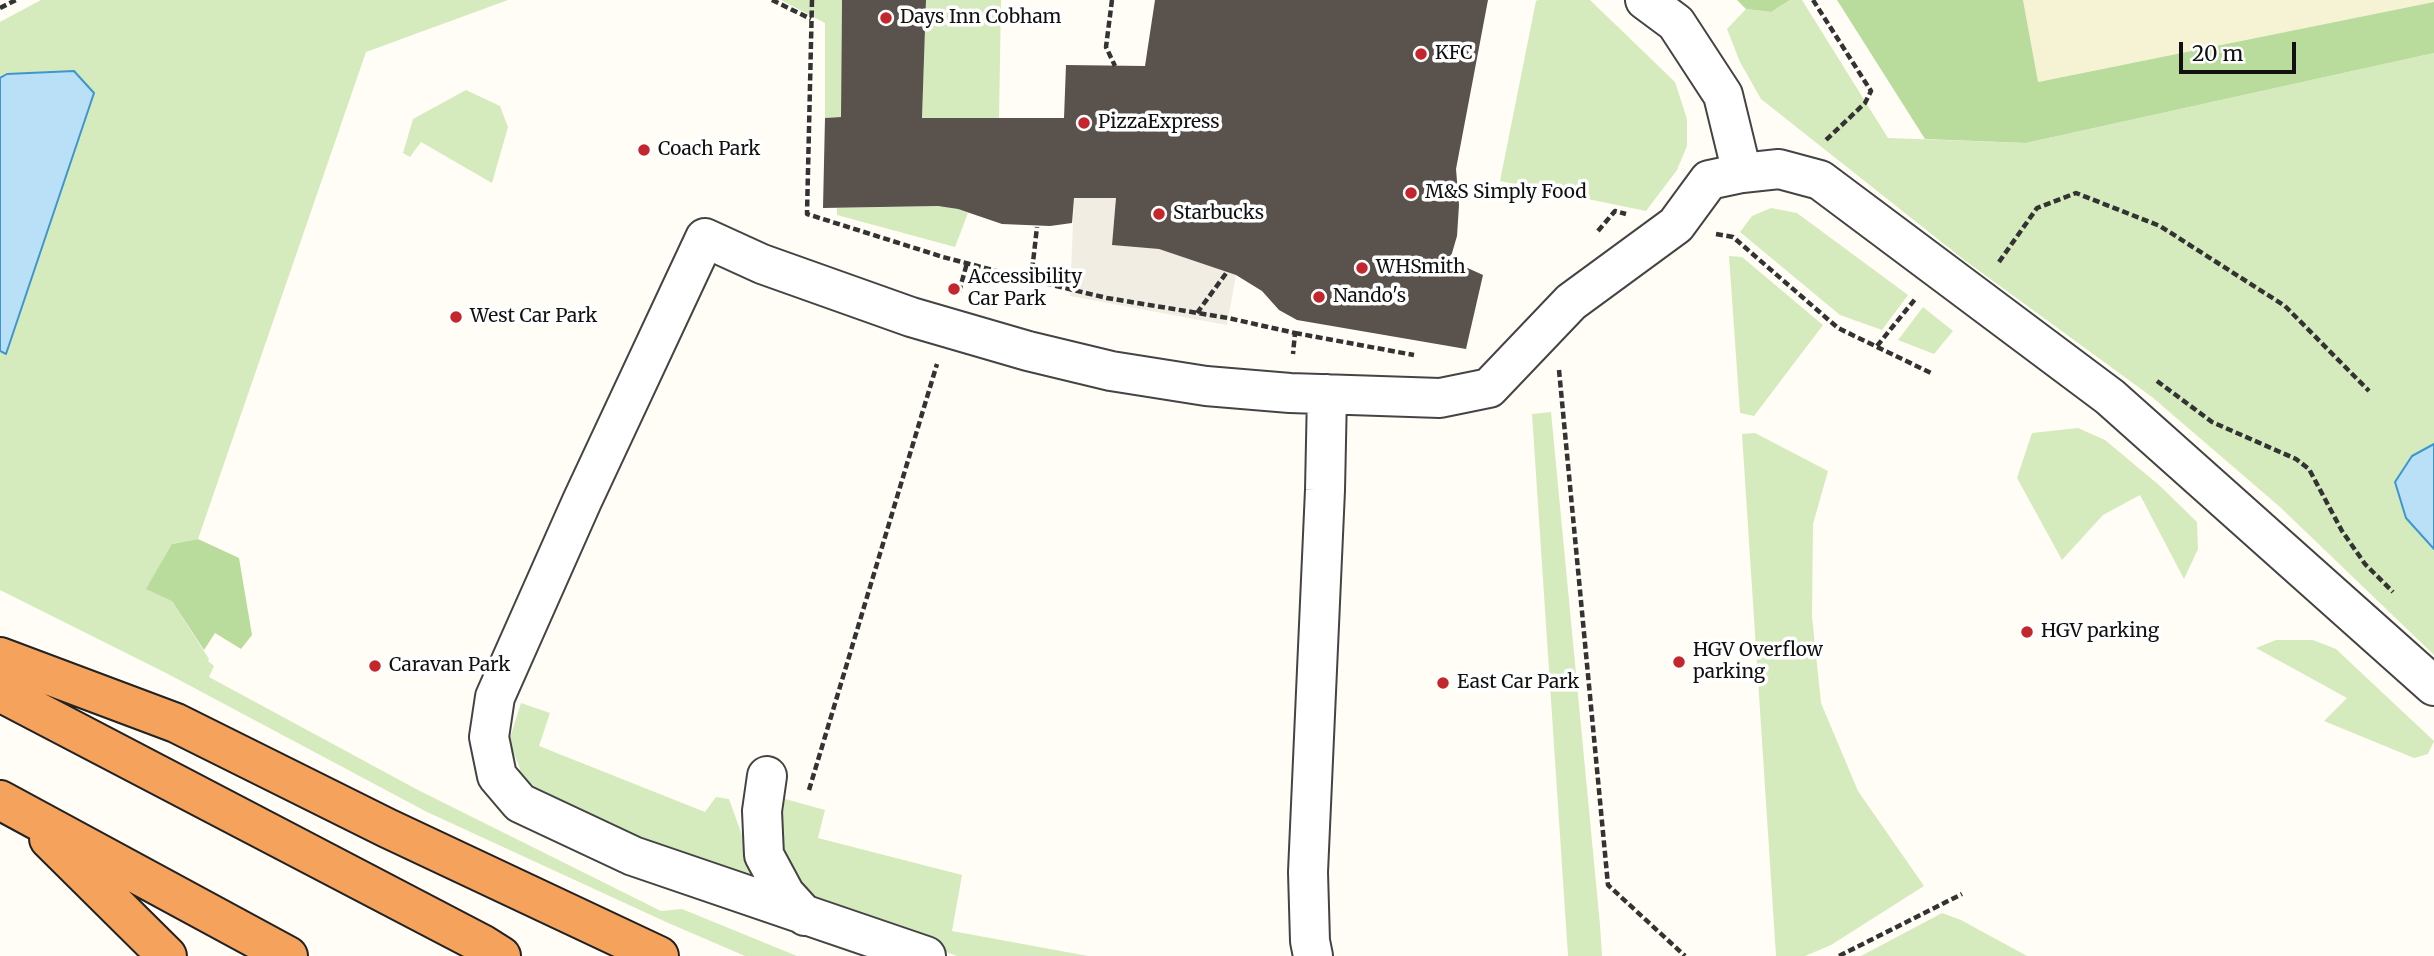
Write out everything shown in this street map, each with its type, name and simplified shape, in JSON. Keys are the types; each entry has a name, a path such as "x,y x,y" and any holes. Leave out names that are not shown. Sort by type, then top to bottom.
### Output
{"highway":[{"path":"0,657 176,723 387,828 659,956"},
{"path":"0,692 501,956"},
{"path":"10,805 167,956"},
{"path":"10,805 288,956"}],"lane":[{"path":"1645,0 1676,23 1723,95 1742,173"},
{"path":"926,956 633,856 520,803 497,776 491,759 489,737 495,697 571,525 705,238 761,264 821,286 948,327 1111,371 1206,386 1327,394 1440,397 1489,388 1571,302 1676,225 1709,180 1779,169 1820,180 2110,397 2434,686"},
{"path":"1313,956 1310,941 1308,872 1327,394"},
{"path":"767,776 762,811 764,855 785,894 805,916"}],"path":[{"path":"0,8 16,0"},
{"path":"772,0 811,19"},
{"path":"1112,0 1106,47 1115,66"},
{"path":"1779,169 1822,144 1865,103 1871,91 1813,0"},
{"path":"1999,262 2037,208 2076,193 2160,226 2285,306 2369,391"},
{"path":"1597,231 1615,211 1733,237 1838,328 1933,374"},
{"path":"1031,280 1037,227"},
{"path":"1989,254 2010,270"},
{"path":"810,790 967,263"},
{"path":"1877,346 1939,269"},
{"path":"1197,313 1227,272"},
{"path":"1555,319 1608,885 1685,956"},
{"path":"1294,333 1425,357"},
{"path":"2154,379 2212,422 2296,459 2309,469 2342,531 2365,564 2397,597"},
{"path":"1839,956 1962,894"}],"shaded area":[{"path":"2023,0 2434,0 2434,19 2425,4 2037,82"},
{"path":"1074,198 1116,198 1112,245 1159,249 1236,275 1227,325 1070,296"}],"green space":[{"path":"41,0 508,0 366,52 198,539 172,544 172,601 208,661 214,666 209,677 418,790 661,911 682,909 797,956 745,956 666,922 427,812 168,674 0,590 0,351 5,354 7,74 0,78 0,22"},
{"path":"781,0 842,0 841,117 825,118 825,23"},
{"path":"926,0 1001,0 999,118 922,118"},
{"path":"1538,0 1590,0 1675,82 1687,119 1687,146 1677,170 1646,211 1500,181"},
{"path":"1737,0 1790,0 1771,12 1746,9"},
{"path":"1790,0 1802,0 1888,138 2026,143 2434,53 2434,655 2280,507 2152,397 1963,259 1761,99 1740,62 1727,29 1746,9 1771,12"},
{"path":"1837,0 2023,0 2038,82 2434,2 2434,53 2026,143 1925,139"},
{"path":"466,90 500,106 508,127 492,183 421,142 410,157 403,153 413,119"},
{"path":"938,206 968,213 955,247 837,215 837,208"},
{"path":"1771,208 1797,213 1908,295 1882,330 1840,315 1740,232 1752,216"},
{"path":"1729,256 1742,257 1823,325 1754,416 1740,413"},
{"path":"1923,307 1953,331 1934,354 1898,340"},
{"path":"1551,412 1602,956 1568,956 1532,414"},
{"path":"2078,428 2105,440 2159,485 2197,522 2198,549 2184,579 2140,495 2103,515 2062,560 2017,478 2032,433"},
{"path":"1755,433 1828,471 1813,524 1812,616 1821,703 1858,791 1924,886 1831,945 1805,956 1776,956 1742,434"},
{"path":"198,539 239,558 252,635 241,649 215,633 204,650 172,601 146,589 172,544"},
{"path":"2276,640 2313,640 2336,649 2434,741 2428,754 2414,758 2324,721 2347,698 2256,648"},
{"path":"521,703 550,713 539,746 705,812 716,797 729,799 757,877 755,887 557,812 517,774 520,769 509,741"},
{"path":"785,799 825,810 818,838 962,875 952,931 1088,956 957,956 824,907 787,866 779,834"},
{"path":"1942,913 1961,920 2027,956 1861,956"}],"water":[{"path":"74,71 94,93 6,354 0,351 0,78 7,74"},
{"path":"2434,444 2434,549 2406,518 2395,482 2412,456"}],"building":[{"path":"842,0 926,0 922,118 1064,118 1066,65 1145,66 1155,0 1488,0 1456,169 1459,205 1457,236 1450,260 1483,275 1466,349 1297,320 1279,310 1262,291 1236,275 1159,249 1112,245 1116,198 1074,198 1072,223 1050,226 1002,224 958,209 938,206 823,208 825,118 841,117"}],"place":[{"name":"Days Inn Cobham","path":"886,18"},
{"name":"KFC","path":"1421,54"},
{"name":"PizzaExpress","path":"1084,123"},
{"name":"Coach Park","path":"644,150"},
{"name":"M&S Simply Food","path":"1411,193"},
{"name":"Starbucks","path":"1159,214"},
{"name":"WHSmith","path":"1362,268"},
{"name":"Accessibility Car Park","path":"954,289"},
{"name":"Nando's","path":"1319,297"},
{"name":"West Car Park","path":"456,317"},
{"name":"HGV parking","path":"2027,632"},
{"name":"HGV Overflow parking","path":"1679,662"},
{"name":"Caravan Park","path":"375,666"},
{"name":"East Car Park","path":"1443,683"}]}
